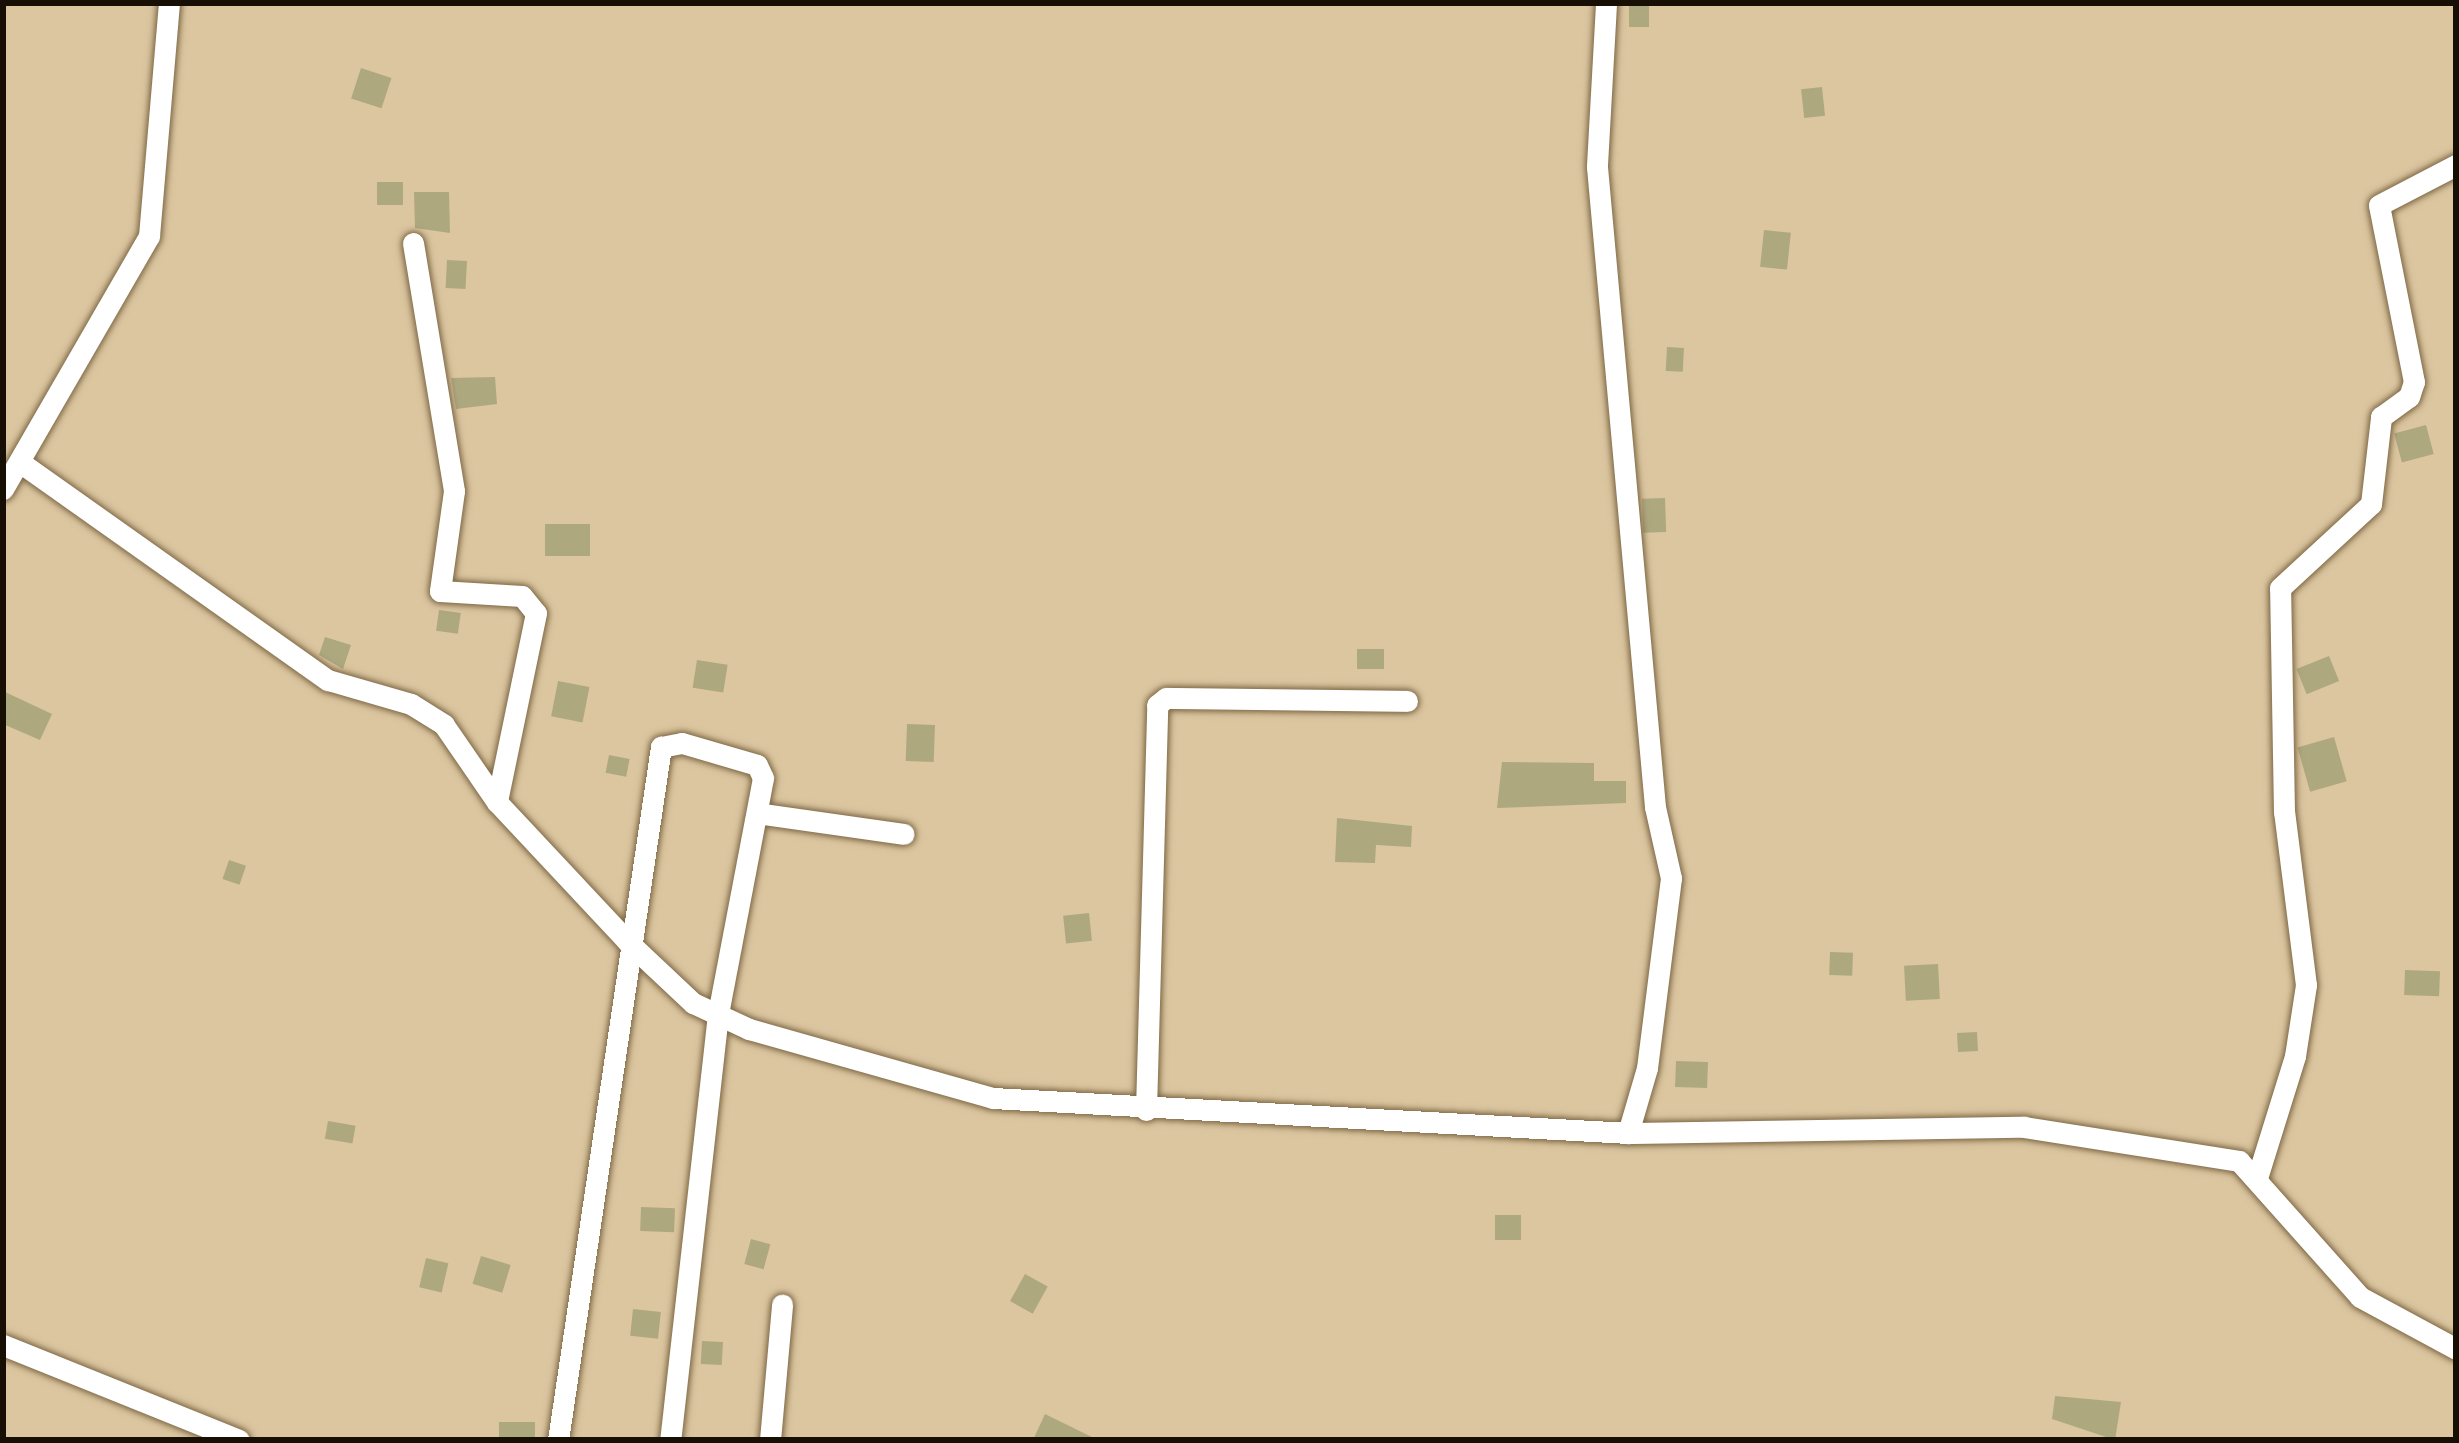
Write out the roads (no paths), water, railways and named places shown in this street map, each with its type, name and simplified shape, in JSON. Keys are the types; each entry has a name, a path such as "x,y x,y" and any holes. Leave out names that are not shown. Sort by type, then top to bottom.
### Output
{"street":[{"path":"3,489 149,236 169,3"},
{"path":"1606,4 1597,167 1650,762 1670,878 1647,1069 1628,1133"},
{"path":"2258,1175 2306,985 2282,794 2280,588 2371,504 2381,417 2408,397 2414,382 2379,205 2456,165"},
{"path":"413,243 454,491 440,591 522,596 536,613 497,802"},
{"path":"21,464 328,680 411,704 444,725 497,802 627,941 693,1003 718,1014 993,1098 1628,1133 2024,1127 2239,1161 2258,1175 2360,1297 2456,1349"},
{"path":"1146,1110 1157,705 1166,698 1407,701"},
{"path":"558,1440 627,941 661,746 682,743 757,765 764,778 718,1014 670,1440"},
{"path":"757,812 904,834"},
{"path":"770,1440 782,1305"},
{"path":"3,1345 239,1440"}]}
